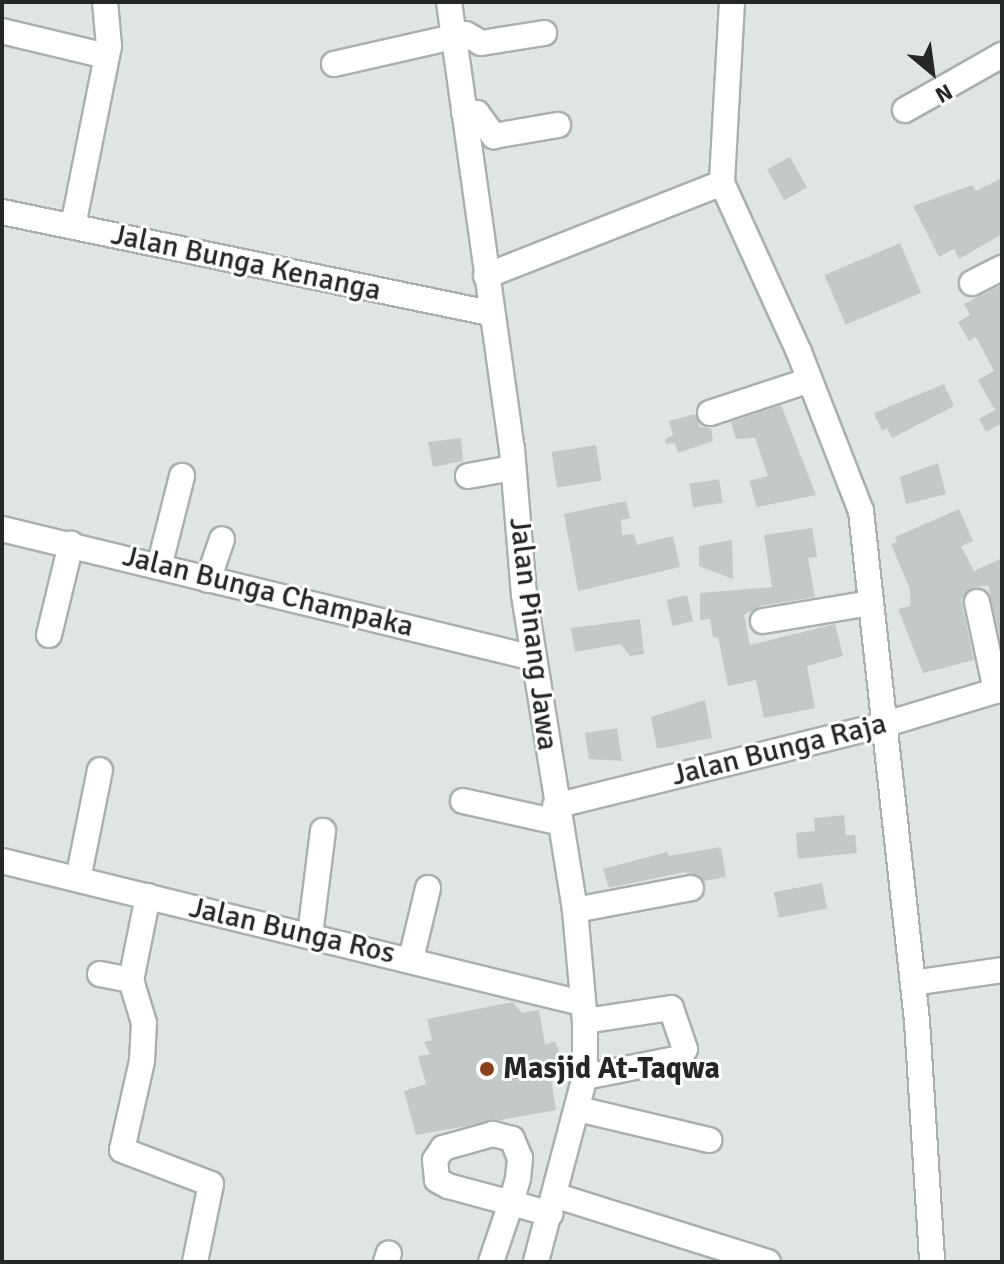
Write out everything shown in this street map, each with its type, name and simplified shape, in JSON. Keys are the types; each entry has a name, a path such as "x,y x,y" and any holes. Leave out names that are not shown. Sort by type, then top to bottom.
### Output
{"street":[{"path":"73,226 106,56 105,2"},
{"name":"Jalan Pinang Jawa","path":"449,2 513,468 533,658 556,814 575,910 583,1012 585,1077 554,1205 536,1262"},
{"path":"732,2 722,183 810,380 861,511 913,983 932,1262"},
{"path":"2,31 106,56"},
{"path":"334,64 466,34 481,43 544,33"},
{"path":"905,110 1002,55"},
{"path":"464,112 484,118 494,136 558,125"},
{"path":"486,276 722,183"},
{"name":"Jalan Bunga Kenanga","path":"2,212 491,313"},
{"path":"972,283 1002,268"},
{"path":"710,413 810,380"},
{"path":"468,476 513,468"},
{"path":"159,567 182,476"},
{"name":"Jalan Bunga Champaka","path":"2,529 533,658"},
{"path":"208,580 222,539"},
{"path":"49,635 71,544"},
{"path":"977,602 999,690"},
{"path":"763,621 871,603"},
{"name":"Jalan Bunga Raja","path":"556,814 999,690"},
{"path":"78,879 100,770"},
{"path":"463,801 556,814"},
{"path":"310,935 323,831"},
{"name":"Jalan Bunga Ros","path":"2,861 411,959 583,1012"},
{"path":"411,959 428,888"},
{"path":"575,910 691,888"},
{"path":"148,896 131,980 144,1023 142,1061 122,1150 211,1184 195,1262"},
{"path":"913,983 1002,970"},
{"path":"100,974 131,980"},
{"path":"583,1012 671,1008 685,1049 680,1058 585,1077"},
{"path":"578,1109 709,1140"},
{"path":"491,1262 511,1203 554,1205 768,1262"}],"building":[{"path":"790,157 807,188 784,200 767,170"},
{"path":"1002,178 1002,234 959,259 954,249 939,257 913,206 972,185 976,191"},
{"path":"900,243 921,293 846,325 825,275"},
{"path":"1002,285 1002,423 986,432 979,419 995,410 978,380 994,371 976,337 969,341 958,322 970,315 964,304"},
{"path":"944,384 954,406 892,438 887,428 882,431 874,413"},
{"path":"781,405 816,495 757,507 749,481 768,476 755,438 736,439 731,422"},
{"path":"695,414 700,427 711,428 713,441 678,453 675,443 666,444 665,439 673,436 669,421"},
{"path":"461,438 463,461 433,467 428,442"},
{"path":"596,445 602,481 557,488 552,452"},
{"path":"938,463 946,494 906,504 900,477"},
{"path":"719,479 723,503 693,507 689,484"},
{"path":"626,501 630,518 621,520 622,535 634,534 637,545 673,536 680,567 578,591 564,514"},
{"path":"959,509 973,541 961,546 974,571 1002,558 1002,647 988,585 973,588 961,599 974,660 923,673 898,609 910,606 910,589 891,544 897,542 895,537"},
{"path":"812,528 817,557 808,558 815,597 761,606 744,615 750,645 835,624 843,656 807,666 815,708 764,718 756,680 728,686 718,637 713,638 710,619 700,620 700,593 772,587 764,535"},
{"path":"732,540 733,579 699,566 699,546"},
{"path":"687,595 693,621 673,626 667,600"},
{"path":"640,619 644,654 630,656 621,644 575,652 571,628"},
{"path":"705,700 712,738 657,749 651,717"},
{"path":"617,728 622,761 589,759 585,733"},
{"path":"844,815 846,835 855,835 857,853 798,859 796,833 815,831 814,818"},
{"path":"721,847 726,877 704,881 685,872 609,888 603,869 667,852 669,856"},
{"path":"822,883 827,909 779,918 774,892"},
{"name":"Masjid At-Taqwa","path":"513,1002 522,1013 539,1010 545,1045 555,1041 563,1063 549,1067 556,1110 416,1135 404,1091 426,1084 418,1056 430,1054 424,1042 432,1040 427,1019"}],"place":[{"name":"Masjid At-Taqwa","path":"487,1069"}]}
